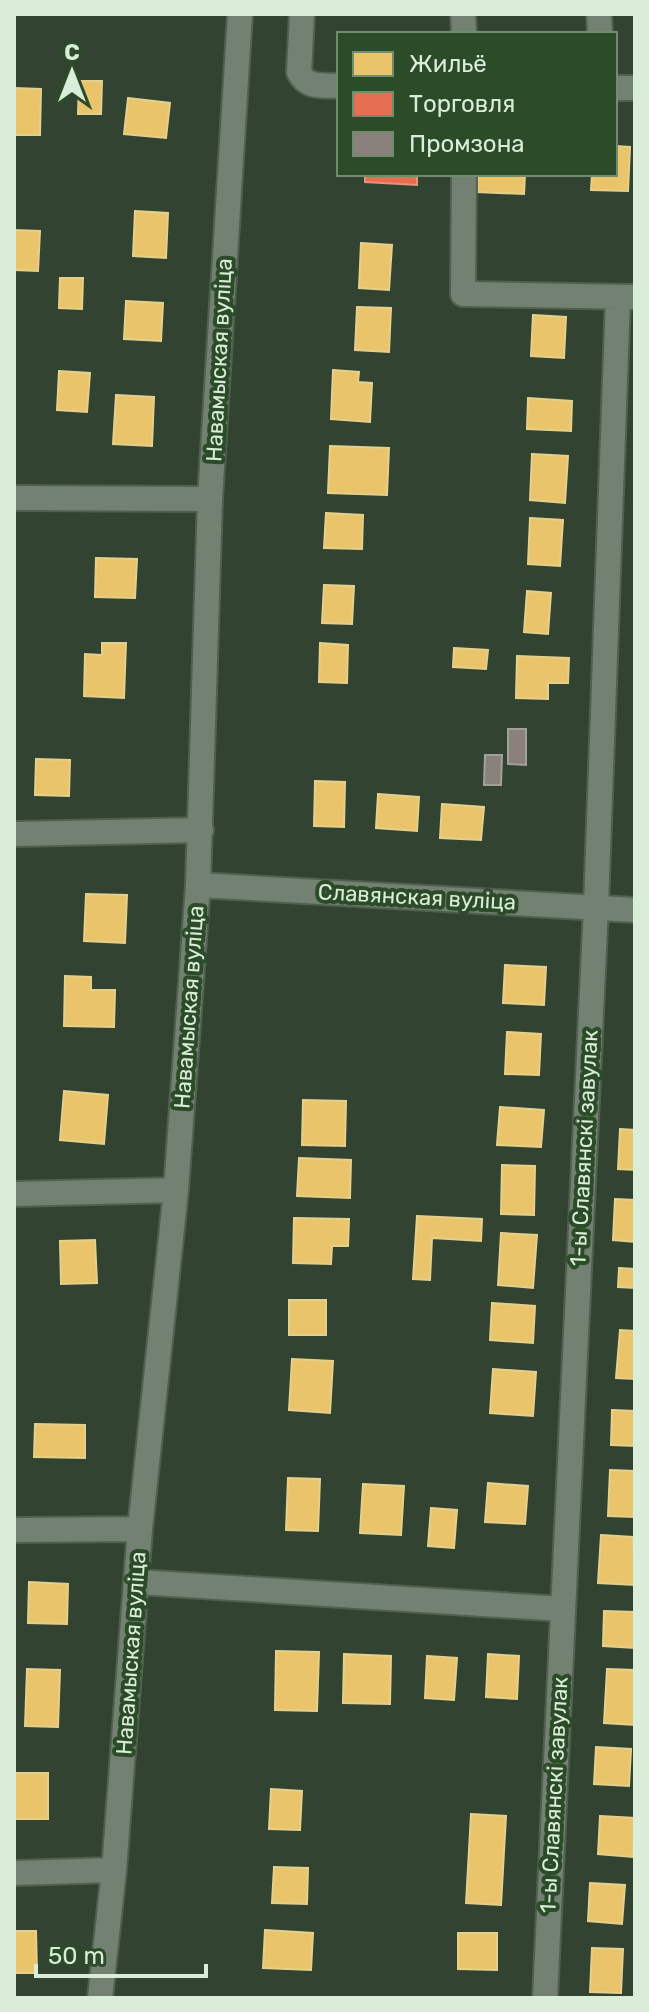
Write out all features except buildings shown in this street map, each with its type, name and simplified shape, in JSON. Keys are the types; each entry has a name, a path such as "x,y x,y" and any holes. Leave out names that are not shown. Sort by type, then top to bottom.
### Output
{"street":[{"name":"Навамыская вуліца","path":"100,1998 114,1870 140,1529 176,1190 198,885 210,499 240,14"},
{"path":"302,14 299,72 302,79 313,85 337,86"},
{"path":"464,176 463,294 627,297"},
{"name":"1-ы Славянскі завулак","path":"545,1998 627,297"},
{"path":"14,498 210,499"},
{"path":"14,834 201,830"},
{"name":"Славянская вуліца","path":"198,885 635,910"},
{"path":"14,1194 176,1190"},
{"path":"14,1530 140,1529"},
{"path":"138,1582 563,1609"},
{"path":"14,1873 114,1870"}]}
